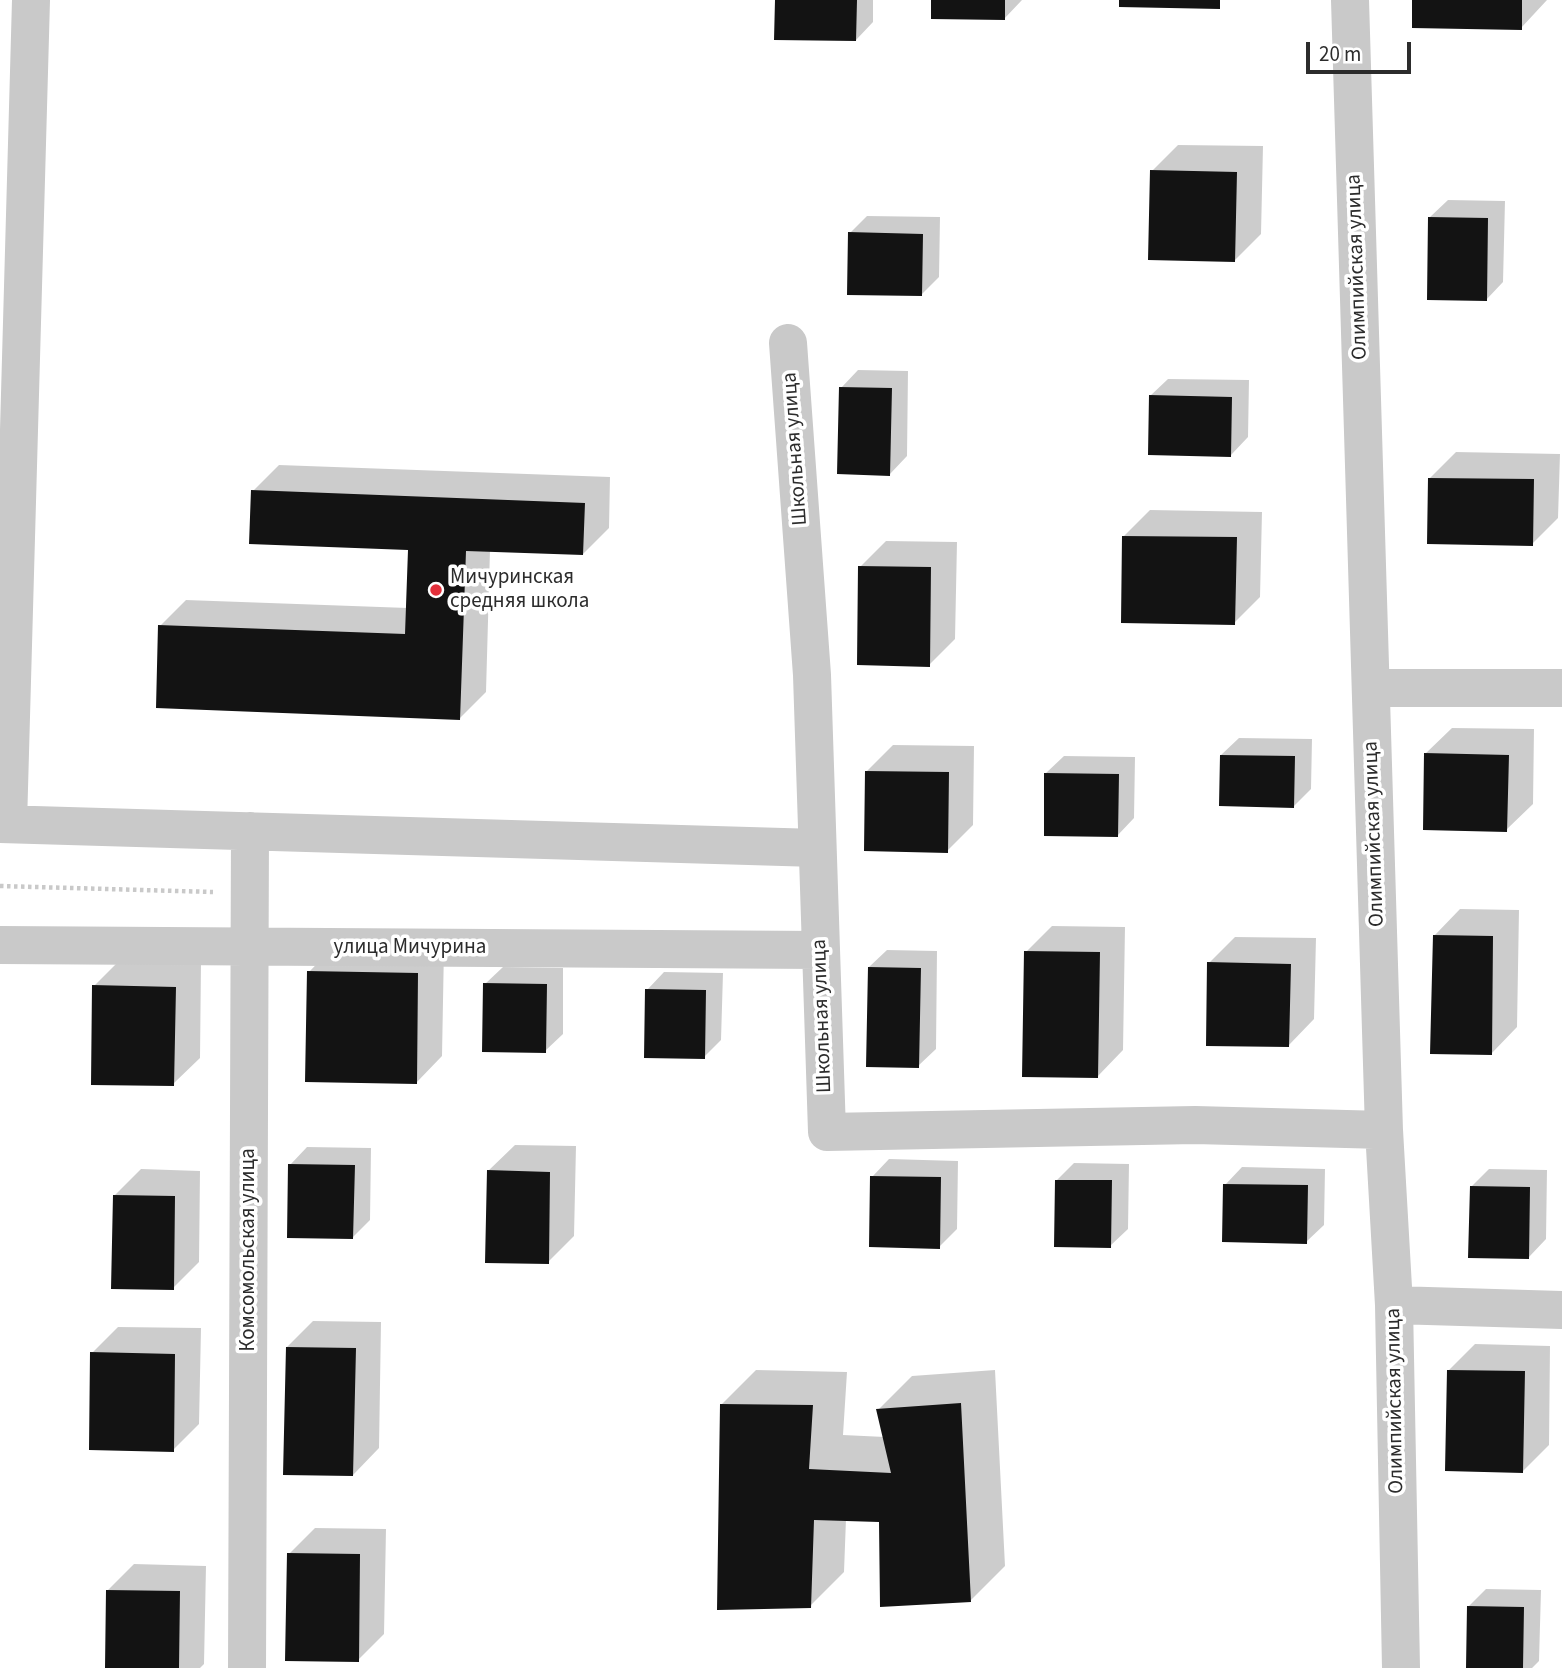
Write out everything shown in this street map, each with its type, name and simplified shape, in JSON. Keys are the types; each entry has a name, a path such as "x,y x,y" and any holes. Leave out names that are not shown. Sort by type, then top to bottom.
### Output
{"street":[{"path":"31,0 9,444 4,824 817,848"},
{"name":"Олимпийская улица","path":"1350,0 1384,1130 1395,1305 1401,1668"},
{"name":"Школьная улица","path":"788,343 812,675 827,1132 1195,1125 1384,1130"},
{"path":"1371,688 1562,688"},
{"name":"Комсомольская улица","path":"247,1668 250,831"},
{"name":"улица Мичурина","path":"0,945 821,950"},
{"path":"1395,1305 1562,1310"}],"path":[{"path":"0,886 250,894"}],"building":[{"path":"775,0 857,0 856,41 774,40"},
{"path":"931,0 1005,0 1005,20 931,19"},
{"path":"1119,0 1220,0 1220,9 1119,7"},
{"path":"1412,0 1522,0 1522,30 1412,28"},
{"path":"1150,170 1237,172 1235,262 1148,260"},
{"path":"1428,217 1488,218 1487,301 1427,300"},
{"path":"848,232 923,234 922,296 847,295"},
{"path":"839,387 892,388 890,476 837,474"},
{"path":"1149,395 1232,397 1231,457 1148,455"},
{"path":"1428,478 1534,479 1533,546 1427,544"},
{"name":"Мичуринская средняя школа","path":"251,490 585,503 583,555 466,551 460,720 156,708 158,625 405,634 408,550 249,544"},
{"path":"1122,536 1237,537 1235,625 1121,623"},
{"path":"858,566 931,567 930,667 857,665"},
{"path":"1424,753 1509,755 1507,832 1423,830"},
{"path":"1220,755 1295,756 1294,808 1219,806"},
{"path":"865,771 949,772 948,853 864,851"},
{"path":"1044,773 1119,774 1118,837 1044,836"},
{"path":"1433,935 1493,936 1492,1055 1430,1054"},
{"path":"1024,951 1100,952 1098,1078 1022,1077"},
{"path":"1207,962 1291,964 1289,1047 1206,1046"},
{"path":"868,967 921,968 919,1068 866,1067"},
{"path":"307,971 418,973 417,1084 305,1082"},
{"path":"483,983 547,984 546,1053 482,1052"},
{"path":"92,985 176,987 174,1086 91,1085"},
{"path":"645,989 706,990 705,1059 644,1058"},
{"path":"288,1164 355,1165 353,1239 287,1238"},
{"path":"487,1170 550,1172 549,1264 485,1263"},
{"path":"870,1176 941,1177 940,1249 869,1247"},
{"path":"1055,1180 1112,1180 1111,1248 1054,1247"},
{"path":"1223,1184 1308,1185 1307,1244 1222,1242"},
{"path":"1470,1186 1530,1187 1529,1259 1468,1258"},
{"path":"113,1195 175,1196 174,1290 111,1289"},
{"path":"286,1347 356,1348 353,1476 283,1475"},
{"path":"90,1352 175,1354 174,1452 89,1450"},
{"path":"1447,1370 1525,1371 1523,1473 1445,1471"},
{"path":"961,1403 971,1602 880,1607 879,1522 814,1520 811,1608 717,1610 720,1404 813,1405 809,1469 891,1473 876,1409"},
{"path":"287,1553 360,1554 359,1662 285,1661"},
{"path":"106,1590 180,1591 179,1668 105,1668"},
{"path":"1467,1606 1524,1607 1523,1668 1466,1668"}],"place":[{"name":"Мичуринская средняя школа","path":"436,590"}]}
